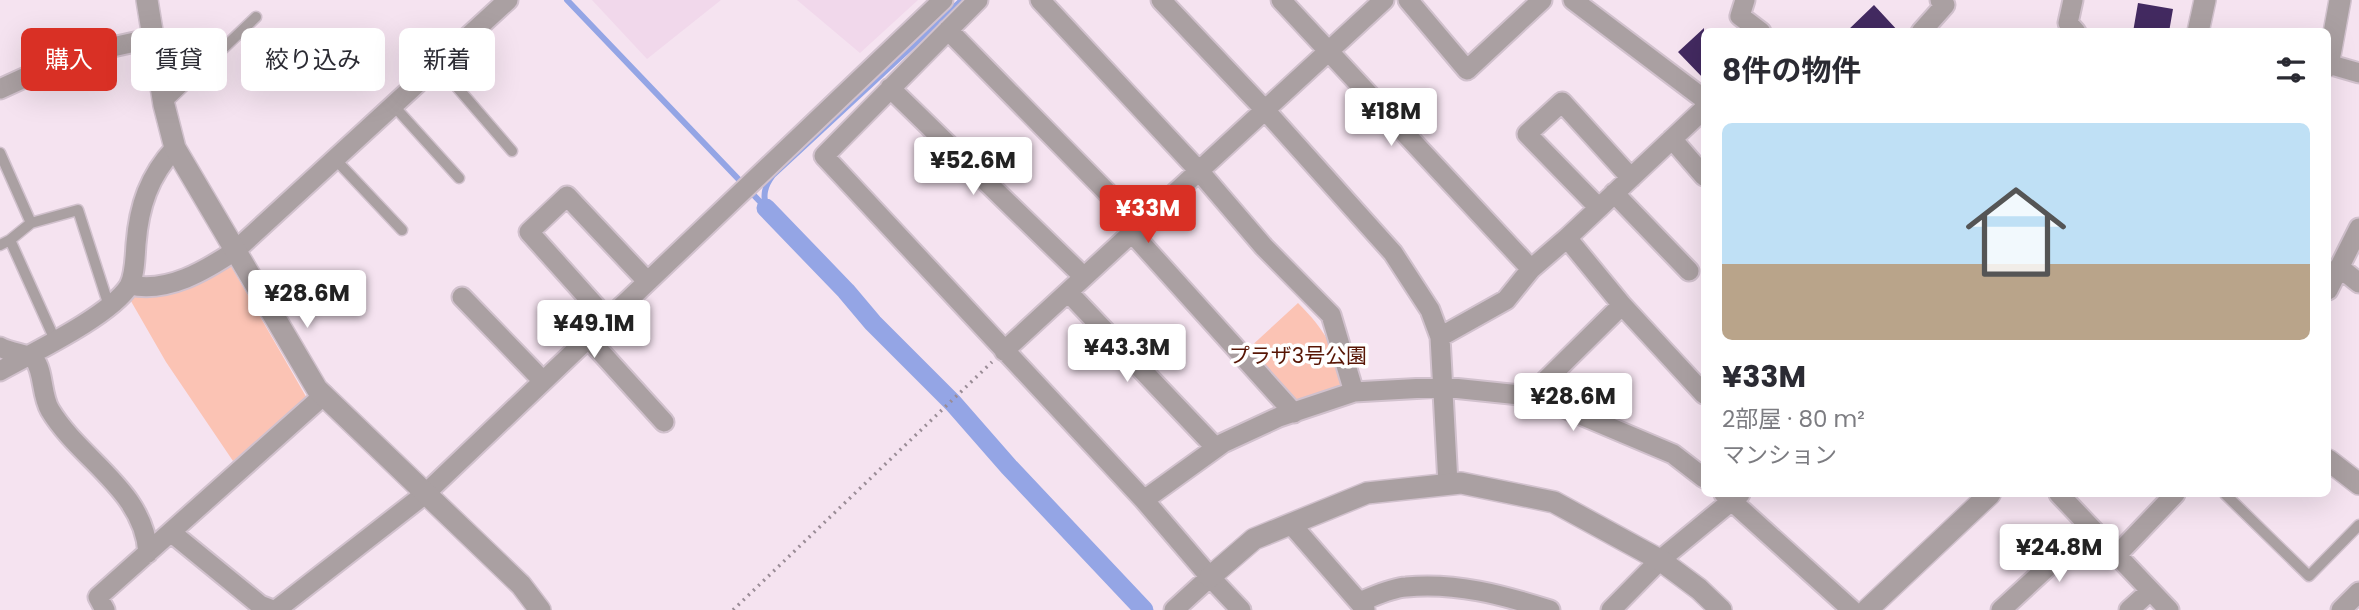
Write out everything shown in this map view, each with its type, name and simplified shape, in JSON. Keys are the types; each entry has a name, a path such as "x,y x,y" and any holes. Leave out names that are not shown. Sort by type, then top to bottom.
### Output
{"street":[{"path":"147,0 151,28"},
{"path":"478,28 508,0"},
{"path":"172,533 260,605 274,610 425,494 943,0"},
{"path":"978,0 824,156 1144,500 1241,610"},
{"path":"1040,0 1199,171 1264,247 1331,315 1354,392"},
{"path":"1161,0 1265,110 1393,253 1430,310 1440,337 1448,484"},
{"path":"1281,0 1531,269"},
{"path":"1004,351 1384,0"},
{"path":"1408,0 1467,70 1542,0"},
{"path":"1573,0 1701,97"},
{"path":"1745,0 1740,16 1755,28"},
{"path":"1925,28 1945,5 1940,0"},
{"path":"2072,28 2068,23 2073,0"},
{"path":"2198,28 2205,0"},
{"path":"2331,49 2340,0"},
{"path":"948,30 1136,229 1294,413"},
{"path":"0,89 72,56 131,43"},
{"path":"2331,66 2359,73"},
{"path":"890,88 1084,277"},
{"path":"162,91 175,148 317,389 521,585 540,610"},
{"path":"130,285 142,287 171,283 222,260 409,91"},
{"path":"1598,208 1527,134 1562,102 1631,178"},
{"path":"1440,337 1506,300 1531,269 1701,112"},
{"path":"1672,139 1701,173"},
{"path":"0,371 109,306 130,285 142,200 162,161 175,148"},
{"path":"1615,193 1689,271"},
{"path":"607,319 529,232 567,196 647,281"},
{"path":"2331,284 2359,228"},
{"path":"1567,238 1622,305 1701,391"},
{"path":"2339,267 2359,283"},
{"path":"1068,292 1216,448"},
{"path":"463,297 543,381"},
{"path":"1530,396 1622,305"},
{"path":"588,338 664,422"},
{"path":"0,347 17,355 29,355 36,360 43,395 50,410 73,441 125,494 143,522 148,552"},
{"path":"1144,500 1216,448 1279,417 1354,392 1443,387 1530,396 1557,405 1673,454 1701,476"},
{"path":"105,610 98,597 324,395"},
{"path":"2331,462 2359,484"},
{"path":"1174,610 1254,539 1367,493 1461,483 1554,502 1660,560 1699,589 1721,610"},
{"path":"1611,610 1660,560 1731,497"},
{"path":"1733,497 1852,610"},
{"path":"1867,610 1987,497"},
{"path":"2062,497 2169,610"},
{"path":"2116,556 2172,497"},
{"path":"1291,524 1363,606 1403,587 1453,587 1506,596 1550,610"},
{"path":"2001,610 2090,528"},
{"path":"2129,610 2150,591"},
{"path":"2341,610 2359,592"}],"lane":[{"path":"164,105 256,17"},
{"path":"460,91 512,151"},
{"path":"393,105 459,178"},
{"path":"0,153 32,223"},
{"path":"335,159 402,230"},
{"path":"55,340 5,242 32,223 78,210 109,306"},
{"path":"2228,497 2309,576 2359,524"}],"path":[{"path":"733,610 1004,351"}],"shaded area":[{"path":"592,0 721,0 647,59"},
{"path":"797,0 918,0 860,53"}],"green space":[{"path":"231,266 308,400 233,461 166,362 128,296 200,280"},
{"name":"プラザ3号公園","path":"1298,303 1327,340 1344,383 1337,394 1304,403 1294,400 1248,349"}],"building":[{"path":"2138,3 2173,9 2170,28 2134,28"},
{"path":"1874,5 1895,28 1850,28"},
{"path":"1701,31 1701,76 1678,52"}],"waterway":[{"path":"567,0 766,208"},
{"path":"766,208 765,191 773,175 962,0"},
{"path":"766,208 873,323 953,403 1009,467 1144,610"}]}
